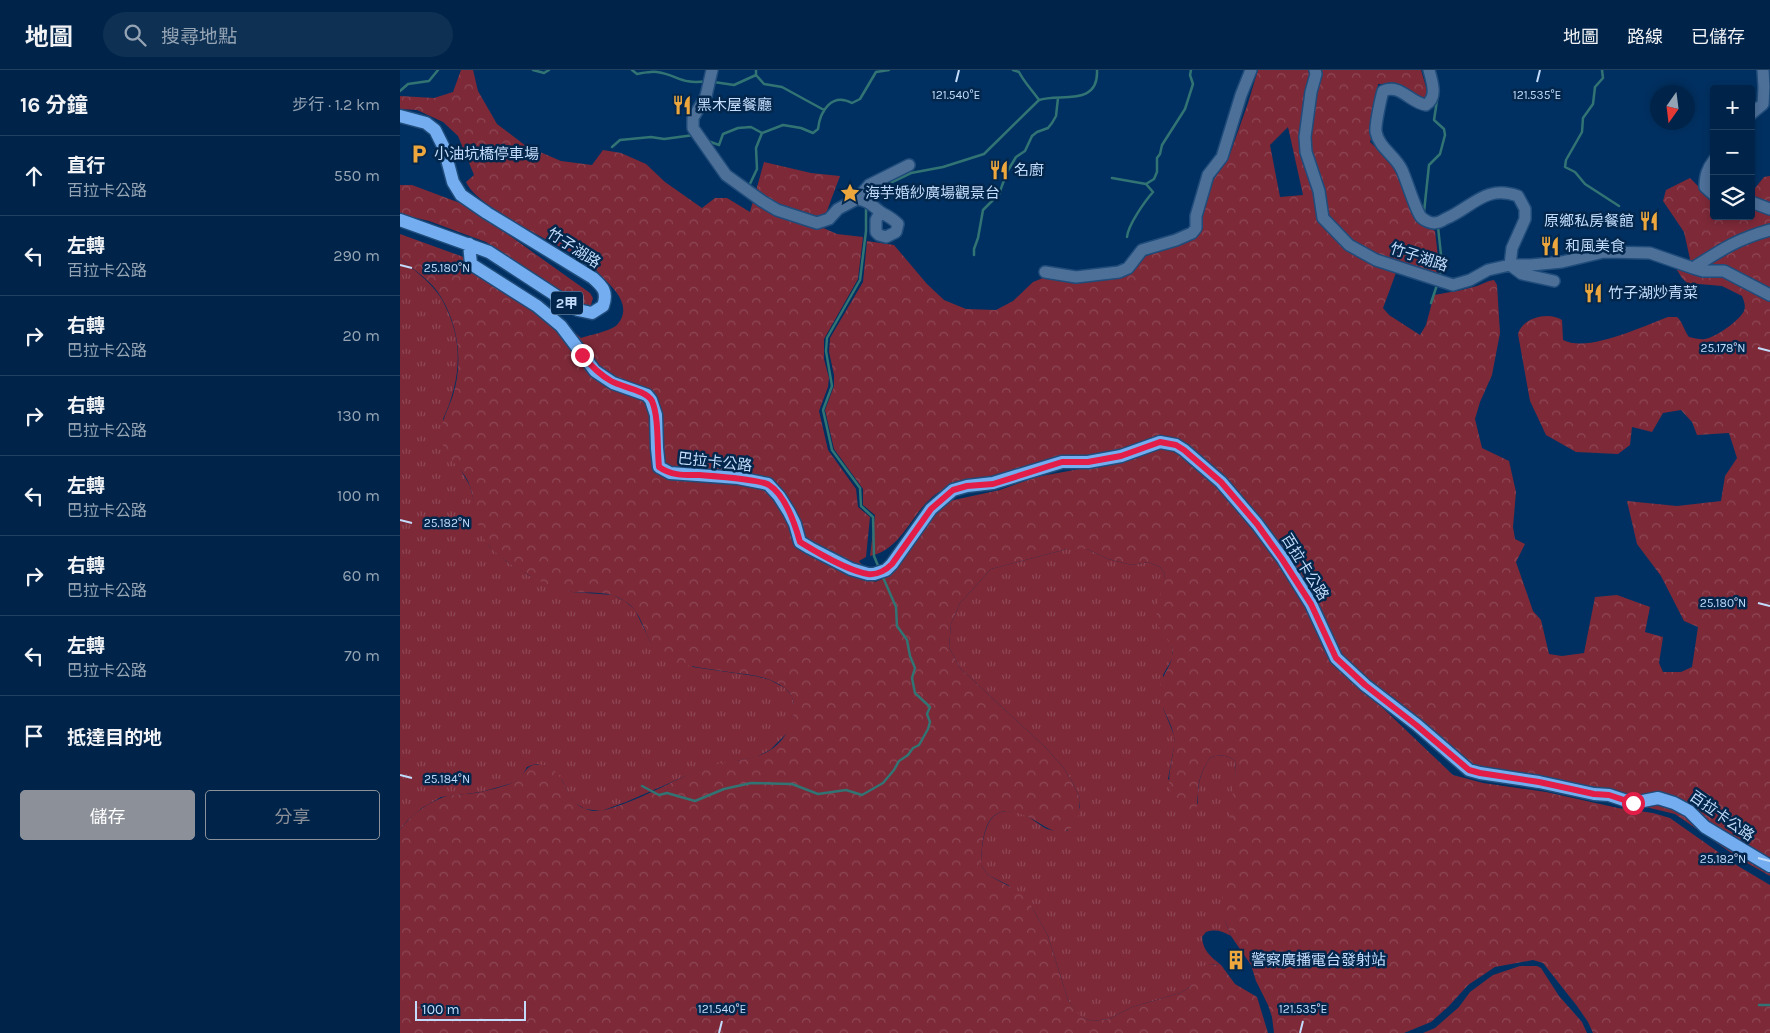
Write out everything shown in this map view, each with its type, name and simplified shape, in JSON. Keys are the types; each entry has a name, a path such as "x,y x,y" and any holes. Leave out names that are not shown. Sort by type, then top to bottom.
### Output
{"main road":[{"name":"竹子湖路","path":"400,116 426,123 435,130 444,148 453,182 461,195 593,278 603,287 605,295 603,306 592,313 578,310 489,252 400,220"},
{"name":"巴拉卡公路","path":"469,244 470,264 538,306 561,326 595,371 613,382 647,396 651,400 656,415 659,467 670,474 738,478 768,484 780,496 789,512 795,524 800,542 851,569 868,574 886,570 892,564"},
{"name":"百拉卡公路","path":"892,564 931,509 953,490 967,486 993,484 1062,462 1088,462 1121,456 1160,442 1176,445 1221,482 1257,524 1311,604 1336,658 1365,685 1469,770 1594,794 1609,795 1633,803 1658,798 1674,803 1689,811 1705,828 1770,866"}],"street":[{"path":"712,70 706,96 693,118 693,128 726,175 777,210 817,223 830,219 838,209 863,201"},
{"path":"1045,272 1076,277 1119,272 1128,268 1142,250 1192,234 1196,228 1196,216 1208,175 1222,157 1250,70"},
{"name":"竹子湖路","path":"1315,70 1316,74 1306,119 1305,137 1306,152 1318,191 1323,218 1349,245 1376,260 1453,285 1470,280 1488,270 1510,265 1562,262 1604,252 1650,253 1703,271 1724,271 1770,295"},
{"path":"1429,70 1433,95 1431,102 1426,105 1420,104 1396,88 1389,88 1383,91 1376,132 1381,145 1402,168 1420,216 1427,221 1435,223 1454,216 1484,196 1510,193 1518,196 1525,209 1525,219 1512,248 1510,265 1522,274 1554,281"},
{"path":"1755,111 1763,104 1763,70"},
{"path":"863,201 868,185 909,166"},
{"path":"1710,166 1705,178 1705,187 1710,192"},
{"path":"863,201 880,212"},
{"path":"1755,203 1770,209"},
{"path":"1693,268 1732,243 1770,230"}],"green space":[{"path":"461,70 473,70 478,91 497,124 526,146 561,161 592,165 603,150 621,153 646,164 665,182 702,208 715,198 727,198 750,212 764,162 811,173 840,176 821,227 837,234 863,237 858,279 824,339 824,359 829,378 828,387 819,411 828,450 856,489 858,507 870,517 866,557 859,561 875,582 890,576 937,509 949,501 1000,490 1036,477 1107,464 1162,447 1172,448 1211,477 1253,524 1285,570 1325,643 1367,693 1453,775 1483,783 1546,792 1670,818 1738,866 1770,885 1770,1033 1593,1033 1577,1006 1543,963 1533,960 1495,967 1468,985 1431,1022 1404,1033 1274,1033 1268,1005 1256,981 1251,965 1231,936 1222,908 1225,848 1236,771 1235,761 1223,756 1210,758 1200,779 1196,809 1194,810 1181,807 1173,797 1170,789 1169,780 1174,736 1171,724 1160,700 1159,689 1171,660 1172,647 1159,627 1156,618 1165,574 1160,567 1148,562 1132,565 1108,559 1087,549 1067,549 991,569 960,603 951,624 949,647 960,668 1045,747 1063,767 1080,799 1079,815 1071,828 1062,833 1053,831 1016,812 1004,811 996,814 990,820 986,829 981,865 988,875 1016,890 1026,898 1048,936 1068,1000 1080,1016 1093,1021 1109,1019 1132,1007 1180,993 1190,987 1199,969 1203,966 1209,964 1221,965 1235,984 1257,997 1268,1033 400,1033 400,830 417,812 444,797 481,792 510,784 517,781 530,766 535,765 552,767 578,805 588,810 604,810 632,801 703,768 761,755 769,751 781,741 790,727 794,709 789,692 770,680 669,662 657,653 639,617 630,605 623,600 611,595 562,590 539,581 506,561 485,541 479,526 468,480 447,454 441,436 442,424 453,395 458,370 458,345 452,320 437,291 400,258 400,234 480,263 560,319 581,338 605,331 617,325 623,312 623,305 617,293 589,263 503,215 473,192 466,182 474,175 458,136 443,122 417,110 400,109 400,96 434,98 453,92"},
{"path":"1258,70 1421,70 1428,94 1425,100 1412,95 1399,84 1378,84 1374,128 1370,142 1390,161 1422,224 1435,231 1439,265 1438,274 1435,276 1397,270 1383,308 1389,315 1420,335 1426,325 1434,295 1462,290 1494,280 1497,285 1500,333 1492,375 1475,419 1482,448 1509,461 1516,492 1513,527 1515,539 1525,544 1516,562 1533,611 1541,620 1549,654 1562,656 1584,653 1595,597 1617,595 1650,607 1645,632 1663,637 1659,663 1663,672 1681,672 1692,667 1698,627 1684,621 1661,576 1637,544 1627,501 1677,506 1721,501 1725,476 1737,458 1729,433 1697,435 1692,422 1681,410 1663,413 1652,432 1632,427 1630,445 1618,454 1576,452 1546,435 1530,401 1518,334 1520,328 1530,320 1543,316 1556,317 1562,320 1563,340 1574,343 1601,341 1668,317 1677,317 1689,337 1705,339 1721,332 1732,324 1744,311 1743,298 1722,286 1687,283 1682,278 1677,270 1684,269 1690,259 1684,232 1663,201 1666,190 1690,178 1710,198 1710,220 1755,220 1755,188 1764,177 1770,176 1770,876 1740,859 1675,814 1629,803 1465,772 1457,768 1368,684 1332,643 1247,507 1167,441 949,487 931,498 892,545 882,552 870,556 875,515 863,505 863,489 834,449 825,410 834,386 834,375 829,352 830,338 863,282 867,241 894,245 927,284 944,300 966,309 996,310 1013,301 1033,282 1053,274 1094,277 1189,239 1212,182 1229,157","holes":["1288,127 1303,195 1280,197 1270,145"]},
{"path":"400,185 412,185 468,206 590,293 593,298 591,305 577,308 486,242 429,221 400,214"},
{"path":"400,258 426,280 439,295 453,325 458,352 458,366 453,393 443,419 459,467 470,486 481,529 489,546 506,561 528,575 560,588 572,592 613,595 625,601 635,610 651,643 693,667 755,676 770,680 785,688 792,696 794,705 792,724 787,733 770,750 756,757 704,768 601,811 585,809 575,803 562,780 538,764 532,765 527,767 521,778 513,783 481,792 441,797 422,808 400,830"},
{"path":"1067,549 1087,549 1108,559 1132,565 1148,562 1160,567 1165,574 1163,587 1165,633 1171,642 1173,657 1163,675 1163,708 1174,735 1174,747 1168,779 1198,804 1200,780 1210,758 1217,756 1229,757 1235,761 1236,771 1225,921 1231,936 1213,931 1206,932 1202,937 1206,950 1221,965 1209,964 1190,987 1180,993 1132,1007 1109,1019 1093,1021 1079,1016 1068,1000 1048,936 1033,909 1008,885 988,875 981,865 984,836 991,819 997,814 1005,811 1016,812 1047,829 1067,831 1075,821 1080,807 1080,799 1063,767 1045,747 960,668 949,647 951,624 960,603 991,569"},
{"path":"1520,966 1537,966 1541,968 1559,996 1582,1022 1587,1033 1423,1033 1435,1028 1459,1007 1470,992 1493,975"}],"waterway":[{"path":"400,91 408,84 429,81 438,70"},
{"path":"533,70 544,73 549,70"},
{"path":"632,70 637,74 647,72 664,73 691,82 707,81"},
{"path":"756,70 756,75 764,84 782,87 824,110"},
{"path":"749,186 757,169 756,148 762,133 783,125 801,128 813,133 818,129 821,116 828,105 839,100 852,103 860,99 876,72 889,70"},
{"path":"1013,70 1019,72 1039,100"},
{"path":"868,199 869,193 911,173 943,167 984,154 1039,100 1077,96 1085,94 1092,89 1096,82 1097,70"},
{"path":"1127,237 1134,220 1153,192 1146,184 1154,179 1157,172 1157,158 1162,145 1185,109 1193,84 1190,75 1191,70"},
{"path":"1602,70 1603,78 1595,87 1593,104 1583,118 1582,132 1566,160 1565,167 1575,172 1585,184 1619,206"},
{"path":"714,82 734,85 756,75"},
{"path":"1424,212 1429,165 1440,154 1445,135 1444,129 1434,120 1438,94"},
{"path":"974,255 983,210 999,194 1007,172 1016,157 1025,151 1032,136 1048,128 1052,123 1056,116 1058,98"},
{"path":"708,141 719,145 723,134 738,128 751,127 762,133"},
{"path":"612,147 620,140 651,137 664,139 694,135"},
{"path":"1112,178 1146,184"},
{"path":"866,204 866,231 860,280 827,338 826,351 832,386 823,410 832,450 860,488 861,506 873,517 874,556 879,568"},
{"path":"1438,227 1442,264 1440,274"},
{"path":"1431,303 1437,285"},
{"path":"642,786 659,795 667,793 695,801 724,789 751,783 792,784 818,794 846,790 862,795 883,783 899,761 919,745 928,729 930,722 927,714 930,707 915,693 912,678 915,668 910,656 907,640 897,626 896,607 882,575"},
{"path":"1759,1005 1770,1005"}],"place":[{"name":"黑木屋餐廳","path":"682,105"},
{"name":"小油坑橋停車場","path":"419,154"},
{"name":"名廚","path":"999,170"},
{"name":"海芋婚紗廣場觀景台","path":"850,193"},
{"name":"原鄉私房餐館","path":"1649,221"},
{"name":"和風美食","path":"1550,246"},
{"name":"竹子湖炒青菜","path":"1593,293"},
{"name":"警察廣播電台發射站","path":"1236,960"}],"route":[{"path":"582,355 595,371 613,382 647,396 651,400 656,415 659,467 670,474 738,478 768,484 780,496 789,512 795,524 800,542 851,569 868,574 886,570 906,546 931,509 953,490 967,486 993,484 1062,462 1088,462 1121,456 1160,442 1176,445 1221,482 1257,524 1311,604 1336,658 1365,685 1469,770 1594,794 1609,795 1633,803"}]}
